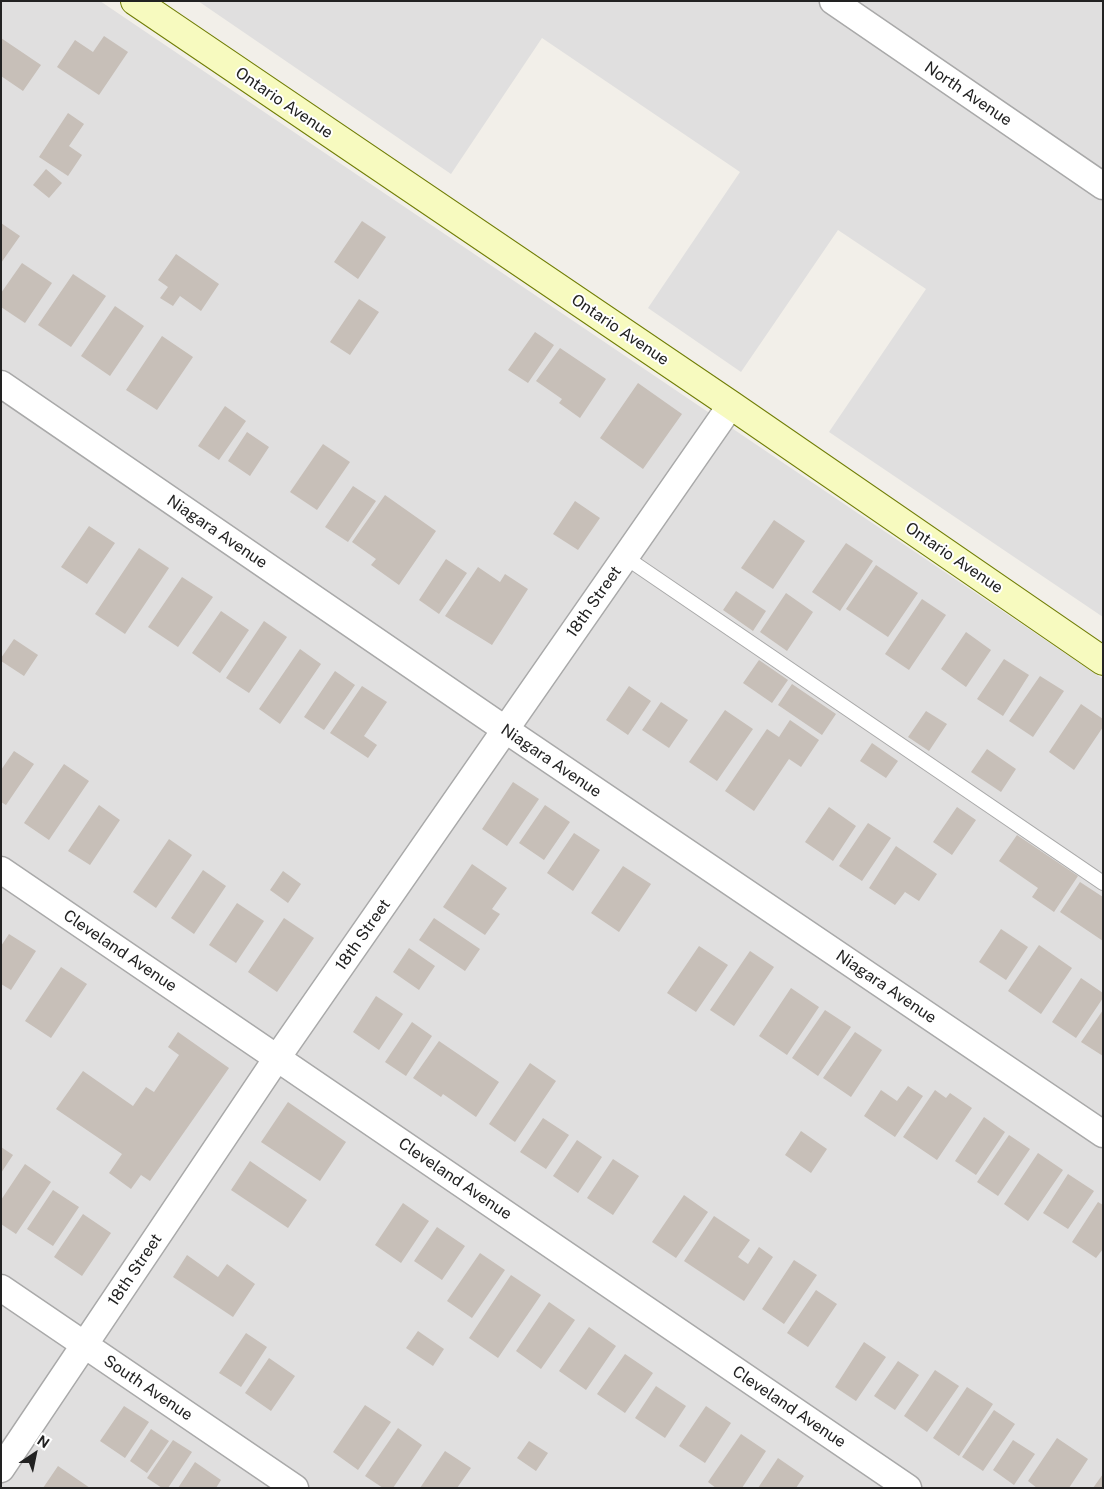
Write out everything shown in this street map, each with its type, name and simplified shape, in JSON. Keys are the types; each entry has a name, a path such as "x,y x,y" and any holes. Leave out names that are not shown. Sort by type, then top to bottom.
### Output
{"main road":[{"name":"Ontario Avenue","path":"135,1 1103,661"}],"street":[{"name":"North Avenue","path":"833,1 1103,186"},
{"name":"Niagara Avenue","path":"1,384 506,730 1103,1134"},
{"name":"18th Street","path":"1,1469 278,1058 730,405"},
{"name":"Cleveland Avenue","path":"1,870 908,1488"},
{"name":"South Avenue","path":"1,1288 295,1488"}],"lane":[{"path":"625,557 1103,883"}],"shaded area":[{"path":"1,1 100,1 1103,679 1103,1488 1,1488"},
{"path":"198,1 1103,1 1103,617 829,432 926,289 838,230 741,372 648,308 740,172 542,38 451,174"}],"building":[{"path":"104,36 128,52 99,95 57,67 75,40 93,52"},
{"path":"1,38 41,65 23,91 1,76"},
{"path":"68,113 84,124 69,146 82,155 68,176 39,157"},
{"path":"46,169 62,183 49,198 33,185"},
{"path":"362,221 386,237 358,279 334,262"},
{"path":"1,223 20,236 1,263"},
{"path":"176,254 219,284 201,311 180,296 173,306 160,298 168,287 158,280"},
{"path":"22,263 52,283 25,323 1,307 1,293"},
{"path":"73,274 106,296 71,347 38,325"},
{"path":"359,299 379,312 350,355 330,342"},
{"path":"115,306 144,326 110,376 81,356"},
{"path":"535,332 554,345 528,383 508,370"},
{"path":"162,336 193,357 157,410 126,390"},
{"path":"560,348 606,379 580,418 559,403 562,399 536,381"},
{"path":"638,383 682,414 643,469 600,438"},
{"path":"225,406 246,421 219,460 198,446"},
{"path":"247,432 269,447 250,476 228,461"},
{"path":"323,444 350,462 317,510 290,492"},
{"path":"353,486 376,501 348,542 325,527"},
{"path":"385,495 436,531 399,585 371,565 376,559 352,542"},
{"path":"575,501 600,518 578,550 553,534"},
{"path":"774,520 805,541 773,589 741,568"},
{"path":"89,526 115,543 87,584 61,567"},
{"path":"846,543 873,561 840,611 812,592"},
{"path":"139,548 169,568 125,634 95,614"},
{"path":"446,559 467,573 439,614 419,600"},
{"path":"876,565 918,593 888,637 846,609"},
{"path":"478,567 500,582 505,574 528,589 492,645 445,616"},
{"path":"182,577 213,597 178,647 148,627"},
{"path":"736,591 766,611 753,631 723,610"},
{"path":"786,593 813,612 787,651 760,632"},
{"path":"922,599 946,615 909,670 885,654"},
{"path":"221,611 249,630 220,673 192,653"},
{"path":"264,621 287,637 249,693 226,678"},
{"path":"966,632 991,650 966,687 941,669"},
{"path":"14,639 38,655 24,676 1,661 1,658"},
{"path":"300,649 321,664 280,724 259,709"},
{"path":"1004,659 1029,675 1003,716 977,699"},
{"path":"759,660 788,680 772,703 743,683"},
{"path":"335,671 355,685 324,730 304,717"},
{"path":"1040,676 1064,691 1033,737 1009,721"},
{"path":"792,684 836,714 822,735 778,705"},
{"path":"362,686 387,702 364,736 377,745 368,758 330,733"},
{"path":"629,686 651,701 628,735 606,720"},
{"path":"661,702 688,720 669,748 642,730"},
{"path":"1081,704 1103,719 1103,727 1074,770 1049,752"},
{"path":"725,710 753,729 717,781 689,762"},
{"path":"926,711 947,724 929,751 908,737"},
{"path":"790,720 819,740 801,767 789,759 754,811 725,791 767,729 779,737"},
{"path":"872,743 898,761 886,778 860,761"},
{"path":"987,749 1016,769 1001,792 971,772"},
{"path":"14,751 34,764 6,805 1,802 1,770"},
{"path":"64,764 89,781 49,840 24,823"},
{"path":"513,782 539,799 507,846 482,829"},
{"path":"99,805 120,820 90,865 68,851"},
{"path":"545,805 570,822 544,860 519,843"},
{"path":"829,807 856,826 833,861 805,842"},
{"path":"957,807 976,820 952,855 933,842"},
{"path":"868,823 891,838 862,881 839,866"},
{"path":"574,833 600,850 573,891 547,873"},
{"path":"1017,835 1078,876 1054,912 1032,897 1038,888 999,861"},
{"path":"169,839 192,855 156,908 133,892"},
{"path":"896,846 937,874 919,901 905,892 895,905 869,888"},
{"path":"472,864 507,888 492,909 500,914 485,935 443,907"},
{"path":"623,866 651,884 619,932 591,913"},
{"path":"203,870 226,886 194,934 171,918"},
{"path":"283,871 301,884 288,903 270,890"},
{"path":"1080,882 1103,897 1103,941 1060,912"},
{"path":"237,903 264,921 236,963 209,945"},
{"path":"284,918 314,938 277,992 248,972"},
{"path":"434,918 480,949 465,971 419,940"},
{"path":"1001,929 1028,947 1006,980 979,962"},
{"path":"9,934 36,951 11,990 1,984 1,946"},
{"path":"1039,945 1072,968 1041,1014 1008,991"},
{"path":"699,946 728,965 696,1012 667,993"},
{"path":"409,948 435,966 419,990 393,972"},
{"path":"750,951 774,967 734,1026 710,1010"},
{"path":"61,967 87,984 51,1038 25,1021"},
{"path":"1081,978 1103,993 1103,998 1076,1038 1052,1022"},
{"path":"791,988 819,1007 787,1055 759,1036"},
{"path":"376,996 403,1014 379,1050 353,1032"},
{"path":"825,1010 851,1027 818,1076 792,1058"},
{"path":"1103,1010 1103,1056 1081,1042"},
{"path":"412,1022 432,1036 406,1076 385,1062"},
{"path":"178,1032 229,1068 150,1181 141,1175 131,1189 109,1173 122,1154 56,1109 83,1071 133,1106 146,1087 154,1092 179,1055 168,1047"},
{"path":"855,1032 882,1050 851,1097 823,1078"},
{"path":"439,1041 499,1082 476,1117 443,1094 441,1097 413,1078"},
{"path":"530,1063 556,1081 515,1142 489,1124"},
{"path":"908,1086 923,1096 895,1137 864,1116 881,1090 897,1101"},
{"path":"935,1090 946,1098 950,1093 972,1108 937,1160 903,1137"},
{"path":"288,1102 346,1142 320,1181 261,1142"},
{"path":"984,1117 1005,1132 976,1175 955,1161"},
{"path":"543,1118 569,1135 546,1169 520,1152"},
{"path":"801,1131 827,1149 811,1173 785,1155"},
{"path":"1009,1135 1030,1149 998,1196 977,1182"},
{"path":"577,1140 602,1157 578,1193 553,1176"},
{"path":"1,1147 13,1155 1,1173"},
{"path":"1038,1153 1063,1170 1028,1221 1004,1204"},
{"path":"613,1159 639,1176 613,1215 587,1198"},
{"path":"250,1161 307,1200 288,1228 231,1190"},
{"path":"25,1164 51,1182 16,1234 1,1224 1,1200"},
{"path":"1068,1174 1094,1191 1068,1229 1043,1213"},
{"path":"53,1190 79,1207 53,1246 27,1229"},
{"path":"684,1195 708,1212 676,1258 652,1242"},
{"path":"1098,1202 1103,1205 1103,1249 1096,1258 1072,1242"},
{"path":"403,1203 429,1221 401,1263 375,1245"},
{"path":"83,1214 111,1233 82,1276 54,1257"},
{"path":"714,1216 750,1240 738,1257 748,1264 759,1247 773,1257 744,1301 684,1261"},
{"path":"437,1227 465,1246 442,1280 414,1261"},
{"path":"480,1253 505,1270 472,1318 447,1301"},
{"path":"187,1255 218,1277 227,1264 255,1284 233,1317 173,1277"},
{"path":"794,1260 817,1275 784,1324 762,1309"},
{"path":"511,1275 541,1295 498,1358 469,1338"},
{"path":"816,1290 837,1304 808,1347 787,1333"},
{"path":"549,1302 575,1320 541,1369 516,1351"},
{"path":"589,1327 616,1346 586,1390 559,1371"},
{"path":"418,1331 444,1349 433,1366 406,1348"},
{"path":"246,1333 267,1347 241,1387 219,1373"},
{"path":"864,1342 886,1357 856,1401 835,1387"},
{"path":"625,1354 653,1373 625,1413 597,1394"},
{"path":"269,1358 295,1376 271,1411 245,1393"},
{"path":"898,1361 919,1375 895,1410 874,1396"},
{"path":"935,1370 959,1386 927,1432 904,1416"},
{"path":"656,1386 686,1406 665,1438 635,1418"},
{"path":"967,1387 993,1404 959,1456 933,1438"},
{"path":"365,1405 391,1422 358,1470 333,1452"},
{"path":"124,1406 149,1422 125,1458 100,1441"},
{"path":"706,1406 731,1423 705,1463 679,1446"},
{"path":"994,1410 1015,1424 983,1471 962,1457"},
{"path":"398,1428 422,1445 393,1488 383,1488 365,1476"},
{"path":"151,1429 169,1441 147,1473 130,1461"},
{"path":"741,1434 766,1451 742,1488 716,1488 708,1482"},
{"path":"1057,1438 1088,1459 1069,1488 1037,1488 1028,1481"},
{"path":"173,1440 192,1452 168,1488 162,1488 147,1478"},
{"path":"1013,1440 1035,1454 1014,1485 993,1470"},
{"path":"529,1441 548,1453 536,1471 517,1458"},
{"path":"445,1451 471,1468 457,1488 420,1488"},
{"path":"778,1458 804,1476 796,1488 758,1488"},
{"path":"195,1462 221,1480 216,1488 178,1488"},
{"path":"58,1466 90,1488 43,1488"},
{"path":"1103,1474 1103,1488 1093,1488"}]}
